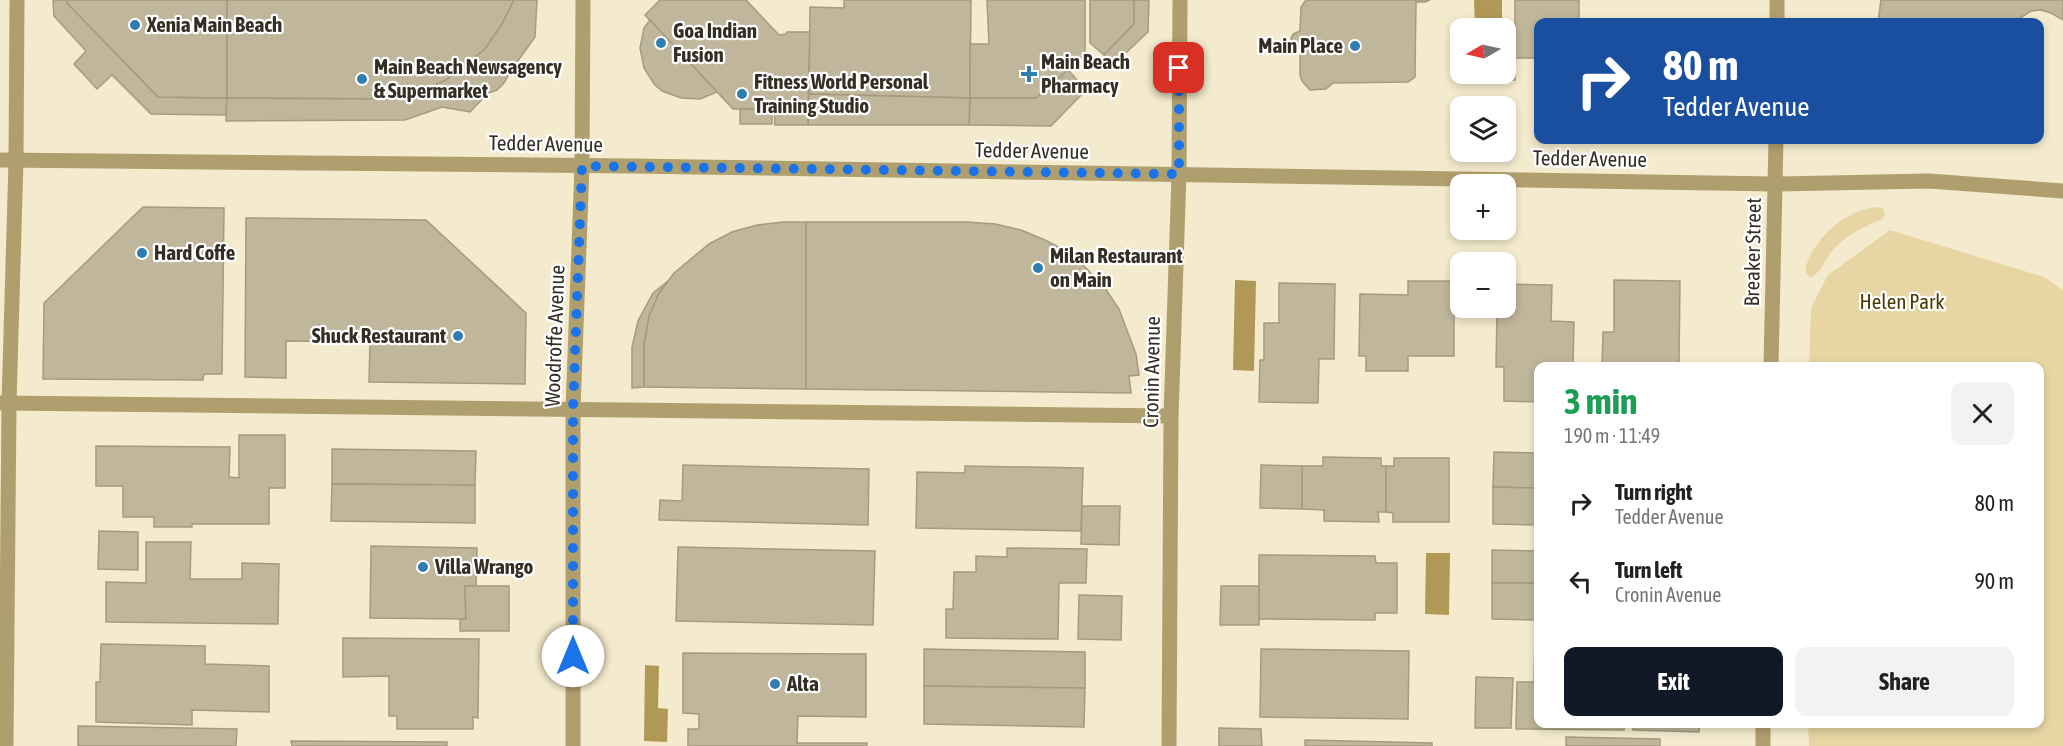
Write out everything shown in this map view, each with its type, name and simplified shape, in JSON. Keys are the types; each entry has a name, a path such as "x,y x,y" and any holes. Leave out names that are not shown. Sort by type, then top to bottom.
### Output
{"street":[{"path":"6,746 4,403 16,161 17,0"},
{"name":"Woodroffe Avenue","path":"573,746 573,409 582,166 583,0"},
{"name":"Cronin Avenue","path":"1169,746 1171,416 1179,174 1180,0"},
{"path":"1777,0 1777,18"},
{"name":"Breaker Street","path":"1771,362 1776,144"},
{"name":"Tedder Avenue","path":"0,160 1179,174 1775,184 1929,181 2063,191"},
{"path":"4,403 1171,416"},
{"path":"1762,746 1763,728"}],"green space":[{"path":"1876,207 1883,208 1885,213 1883,219 1861,229 1840,243 1811,278 1806,274 1806,267 1813,250 1832,228 1853,214"},
{"name":"Helen Park","path":"1890,230 2044,277 2063,290 2063,746 1809,746 1808,728 2044,728 2044,362 1809,362 1811,308 1828,275"}],"shaded area":[{"path":"1474,0 1502,0 1502,18 1475,18"},
{"path":"1235,280 1256,281 1254,371 1233,370"},
{"path":"1426,553 1450,553 1449,615 1425,614"},
{"path":"645,665 659,666 658,708 668,709 667,742 644,741"}],"building":[{"path":"53,0 67,0 67,3 158,97 227,98 226,115 151,114 112,75 97,89 74,64 86,51 54,16"},
{"path":"67,0 227,0 227,98 158,97 67,3"},
{"path":"227,0 514,0 502,24 485,49 466,66 446,80 396,99 227,98"},
{"path":"514,0 537,0 535,37 504,83 497,90 488,93 470,112 442,107 405,120 226,121 227,98 396,99 422,91 446,80 485,49 502,24"},
{"path":"660,0 746,0 779,35 787,32 810,32 808,109 733,109 645,15"},
{"path":"844,0 971,0 970,98 809,94 810,7 844,8"},
{"path":"987,0 1085,0 1085,55 1036,98 970,98 970,44 989,44"},
{"path":"1090,0 1134,0 1134,24 1104,55 1090,43"},
{"path":"1134,0 1149,0 1148,32 1113,65 1104,55 1134,24"},
{"name":"Main Place","path":"1306,0 1430,0 1416,2 1415,77 1408,82 1333,83 1326,89 1310,90 1300,75 1300,48 1295,47 1291,39 1293,34 1300,31 1301,7"},
{"path":"1515,0 1579,0 1579,18 1534,18 1534,58 1516,58"},
{"path":"1881,0 2063,0 2063,20 2041,10 2031,11 2020,18 1879,18"},
{"path":"650,20 717,92 700,99 681,98 662,91 654,84 644,68 640,48 644,28"},
{"path":"1068,70 1086,90 1051,126 969,125 970,98 1036,98"},
{"path":"809,94 970,98 969,125 808,125"},
{"path":"740,109 772,109 772,124 740,124"},
{"path":"774,109 808,109 808,125 775,125"},
{"path":"143,207 224,208 222,374 204,374 203,380 43,379 44,303"},
{"path":"246,218 426,220 526,313 525,384 369,382 370,342 286,341 286,378 245,377"},
{"path":"806,222 806,389 644,387 644,344 649,316 659,293 674,273 709,244 732,232 757,225"},
{"path":"806,222 995,224 1021,230 1066,251 1105,288 1119,309 1136,354 1139,375 1129,376 1131,393 806,389"},
{"path":"1614,280 1680,281 1679,362 1602,362 1603,332 1614,332"},
{"path":"668,281 659,293 649,316 644,344 644,387 632,388 632,347 638,321 653,293"},
{"path":"1408,281 1450,281 1450,318 1454,318 1454,356 1408,356 1408,371 1366,371 1366,356 1359,356 1360,294 1408,295"},
{"path":"1279,283 1335,284 1334,359 1319,359 1318,403 1259,402 1260,360 1264,360 1264,323 1279,323"},
{"path":"1516,284 1552,285 1551,321 1574,322 1573,362 1534,362 1534,402 1504,401 1504,367 1496,367 1497,318 1516,318"},
{"path":"239,435 285,435 285,488 269,488 269,524 192,524 192,527 154,527 154,517 123,517 123,486 96,486 96,446 230,447 229,477 239,478"},
{"path":"332,449 476,451 475,485 332,484"},
{"path":"1494,452 1534,453 1534,488 1493,487"},
{"path":"1323,457 1381,458 1381,466 1386,466 1386,512 1378,512 1379,522 1324,521 1324,510 1302,509 1302,466 1323,466"},
{"path":"1394,458 1449,458 1449,522 1393,522 1393,513 1386,512 1386,466 1394,466"},
{"path":"683,465 869,469 868,525 659,520 660,500 682,501"},
{"path":"1261,465 1302,466 1302,509 1260,508"},
{"path":"965,466 1083,468 1081,531 916,528 917,472 965,473"},
{"path":"332,484 475,485 475,523 331,521"},
{"path":"1493,487 1534,488 1534,525 1493,524"},
{"path":"1082,506 1120,506 1119,545 1081,544"},
{"path":"99,531 138,532 138,570 98,569"},
{"path":"146,542 191,542 190,579 242,579 242,563 279,564 278,624 106,622 106,582 146,583"},
{"name":"Villa Wrango","path":"371,546 477,548 476,586 465,586 466,619 370,618"},
{"path":"678,547 875,551 873,625 676,621"},
{"path":"1007,548 1087,549 1086,583 1059,583 1058,639 946,638 946,609 953,609 954,572 976,572 976,556 1007,557"},
{"path":"1492,550 1534,551 1534,583 1492,583"},
{"path":"1259,555 1375,556 1376,563 1397,563 1397,613 1375,613 1375,620 1259,619"},
{"path":"1492,583 1534,583 1534,620 1492,619"},
{"path":"465,586 509,586 509,631 460,631 460,619 466,619"},
{"path":"1221,586 1259,586 1259,625 1220,625"},
{"path":"1079,595 1122,596 1121,640 1078,639"},
{"path":"343,638 479,639 478,718 473,717 473,729 397,729 397,716 389,716 389,676 343,677"},
{"path":"101,644 205,646 205,664 269,666 269,712 192,710 192,725 96,722 96,682 100,682"},
{"path":"924,649 1085,652 1085,688 924,686"},
{"path":"1261,649 1409,651 1408,719 1260,717"},
{"name":"Alta","path":"683,653 866,654 866,717 798,716 797,743 867,743 867,746 688,746 688,729 699,729 699,714 683,713"},
{"path":"1476,677 1513,678 1511,728 1475,728"},
{"path":"1517,682 1534,682 1534,728 1624,728 1624,730 1516,729"},
{"path":"924,686 1085,688 1084,727 924,724"},
{"path":"78,726 237,729 236,746 78,746"},
{"path":"1219,728 1261,729 1262,746 1219,746"},
{"path":"1633,728 1699,728 1699,732 1633,730"},
{"path":"1566,737 1660,739 1660,746 1566,746"},
{"path":"1305,740 1432,743 1432,746 1305,746"},
{"path":"291,741 447,742 447,746 292,746"}],"place":[{"name":"Xenia Main Beach","path":"135,25"},
{"name":"Goa Indian Fusion","path":"661,43"},
{"name":"Main Place","path":"1355,46"},
{"name":"Main Beach Pharmacy","path":"1029,74"},
{"name":"Main Beach Newsagency & Supermarket","path":"362,79"},
{"name":"Fitness World Personal Training Studio","path":"742,94"},
{"name":"Hard Coffe","path":"142,253"},
{"name":"Milan Restaurant on Main","path":"1038,268"},
{"name":"Shuck Restaurant","path":"458,336"},
{"name":"Villa Wrango","path":"423,567"},
{"name":"Alta","path":"775,684"}],"route":[{"path":"573,656 573,409 582,166 1179,174 1179,68"}]}
